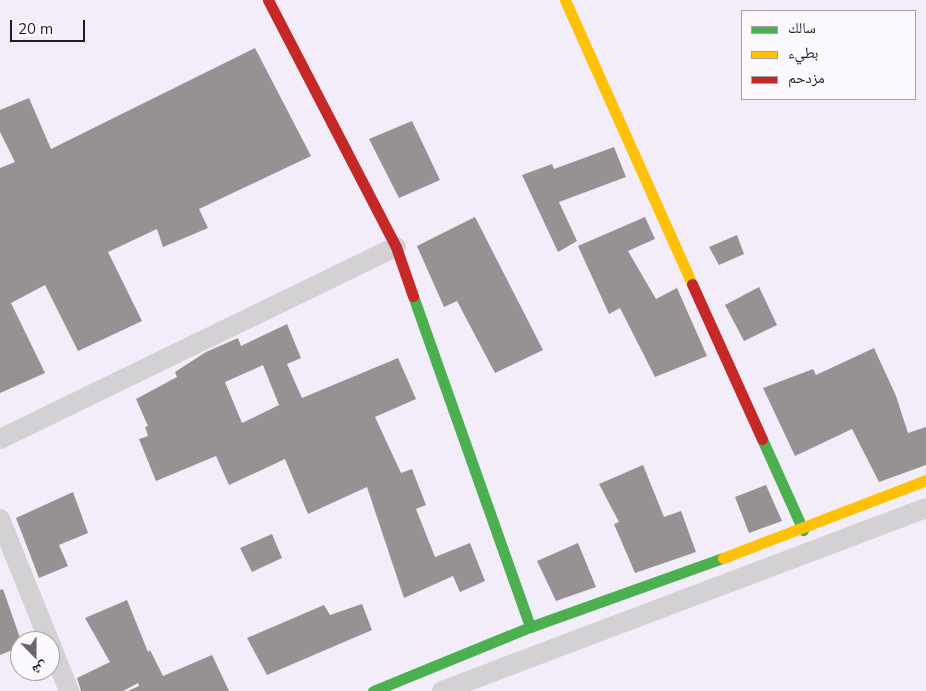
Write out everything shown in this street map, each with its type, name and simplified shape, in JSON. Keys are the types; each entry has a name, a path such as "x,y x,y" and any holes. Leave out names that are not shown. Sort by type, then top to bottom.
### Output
{"street":[{"path":"268,0 396,247 530,627"},
{"path":"565,0 803,530"},
{"path":"0,439 396,247"},
{"path":"373,691 530,627 803,530 926,480"},
{"path":"442,691 540,651 926,508"},
{"path":"0,519 46,631"},
{"path":"60,668 69,691"}],"building":[{"path":"255,48 311,156 199,209 208,228 163,247 157,229 108,252 142,321 78,351 45,285 11,303 45,373 0,393 0,168 15,162 0,132 0,110 29,98 51,149"},
{"path":"412,121 440,180 399,198 369,139"},
{"path":"614,147 626,177 559,202 577,241 558,252 522,175 552,164 554,169"},
{"path":"475,217 543,350 495,373 457,301 444,307 417,246"},
{"path":"645,217 655,239 628,251 656,299 677,288 707,356 655,377 620,308 609,314 578,246"},
{"path":"737,235 744,254 719,265 709,247"},
{"path":"759,287 777,325 744,341 725,305"},
{"path":"287,324 301,358 287,364 302,398 398,358 416,399 375,417 401,473 412,469 426,505 416,509 435,557 470,543 485,581 460,592 453,576 404,598 367,487 308,514 285,459 229,485 216,456 156,481 139,439 148,436 145,427 148,426 136,399 177,377 175,372 206,352 238,338 241,346","holes":["263,365 279,405 242,423 225,382"]},
{"path":"874,348 896,396 908,433 926,427 926,465 879,482 852,429 795,456 763,388 813,369 816,375"},
{"path":"643,465 664,517 681,511 696,552 635,573 614,524 619,522 599,484"},
{"path":"766,485 782,521 749,533 735,497"},
{"path":"73,492 88,533 59,545 68,566 39,578 16,518"},
{"path":"272,534 282,558 252,572 240,548"},
{"path":"578,543 596,587 556,601 537,561"},
{"path":"3,589 18,631 10,631 10,651 0,655 0,590"},
{"path":"127,600 148,652 150,650 163,676 212,655 229,691 128,691 139,686 138,683 123,691 81,691 77,678 110,662 85,618"},
{"path":"362,604 372,630 267,675 247,638 324,605 330,615"}],"traffic: fast":[{"path":"413,296 530,627"},
{"path":"762,439 803,530"},
{"path":"373,691 530,627 723,558"}],"traffic: slow":[{"path":"565,0 692,284"},
{"path":"723,558 926,480"}],"traffic: jam":[{"path":"268,0 396,247 413,296"},
{"path":"692,284 762,439"}]}
